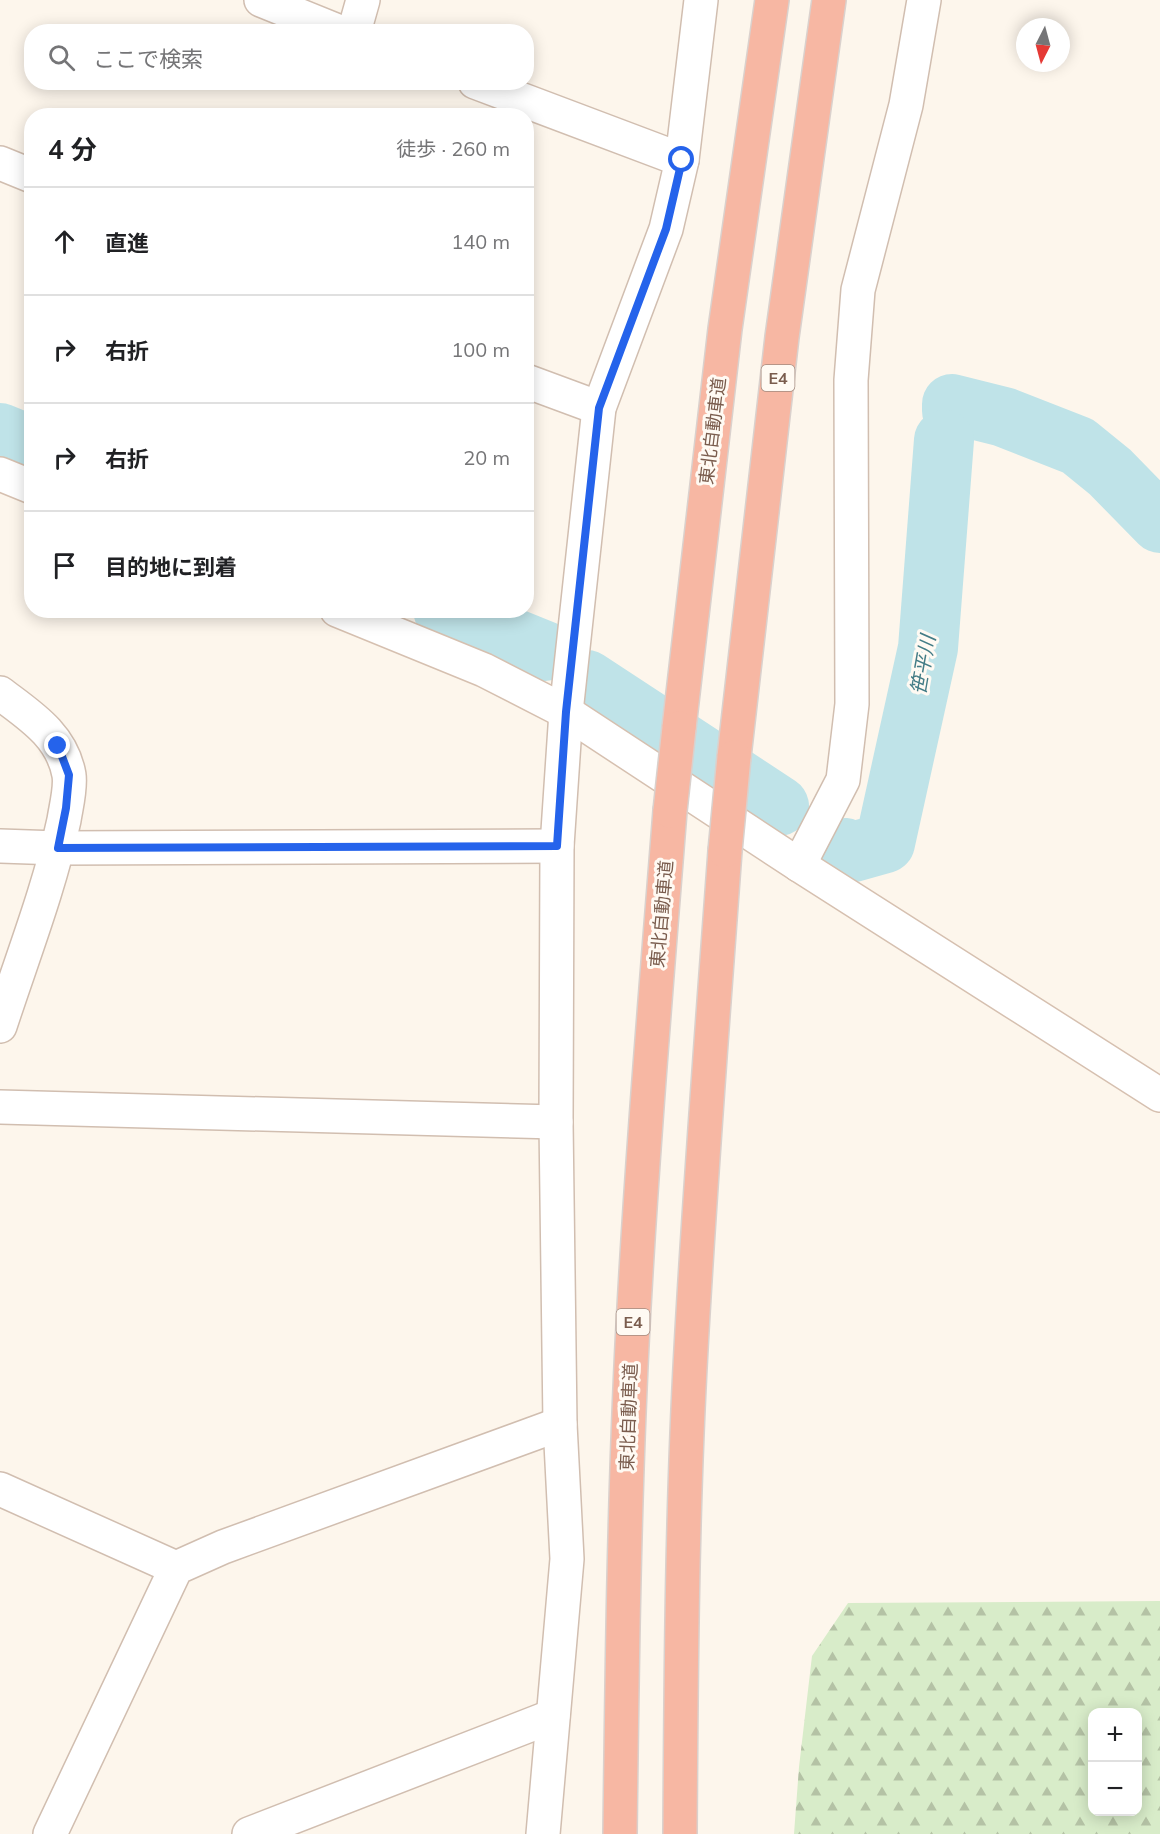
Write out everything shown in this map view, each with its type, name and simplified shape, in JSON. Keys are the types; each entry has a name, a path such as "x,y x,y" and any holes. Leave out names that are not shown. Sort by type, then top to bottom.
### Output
{"highway":[{"name":"東北自動車道","path":"621,1834 623,1596 632,1345 647,1108 670,811 725,329 772,0"},
{"name":"E4","path":"680,1834 681,1599 691,1351 705,1112 725,851 782,337 829,0"}],"street":[{"path":"261,0 320,24"},
{"path":"356,24 363,0"},
{"path":"543,1834 567,1559 560,1424 556,1122 557,846 566,712 599,408 666,229 682,160 701,0"},
{"path":"799,865 843,780 852,704 851,380 858,290 906,105 924,0"},
{"path":"496,90 682,160"},
{"path":"0,163 24,173"},
{"path":"534,384 599,408"},
{"path":"0,474 24,484"},
{"path":"357,618 484,670 566,712 799,865 1160,1095"},
{"path":"0,693 43,725 58,746 69,775 66,808 58,848 0,1026"},
{"path":"0,846 58,848 557,846"},
{"path":"0,1107 556,1122"},
{"path":"50,1834 176,1568 224,1547 560,1424"},
{"path":"0,1488 176,1568"},
{"path":"249,1834 553,1716"}],"green space":[{"path":"1160,1601 1160,1834 794,1834 812,1656 848,1603"}],"waterway":[{"name":"笹平川","path":"952,411 952,404 1004,417 1078,446 1110,472 1160,523"},
{"name":"笹平川","path":"0,433 24,443"},
{"name":"笹平川","path":"845,848 853,852 885,843 928,648 944,440"},
{"name":"笹平川","path":"463,618 545,651"},
{"name":"笹平川","path":"587,680 779,806"}],"route":[{"path":"58,746 69,775 66,808 58,848 557,846 566,712 599,408 666,229 682,160"}]}
